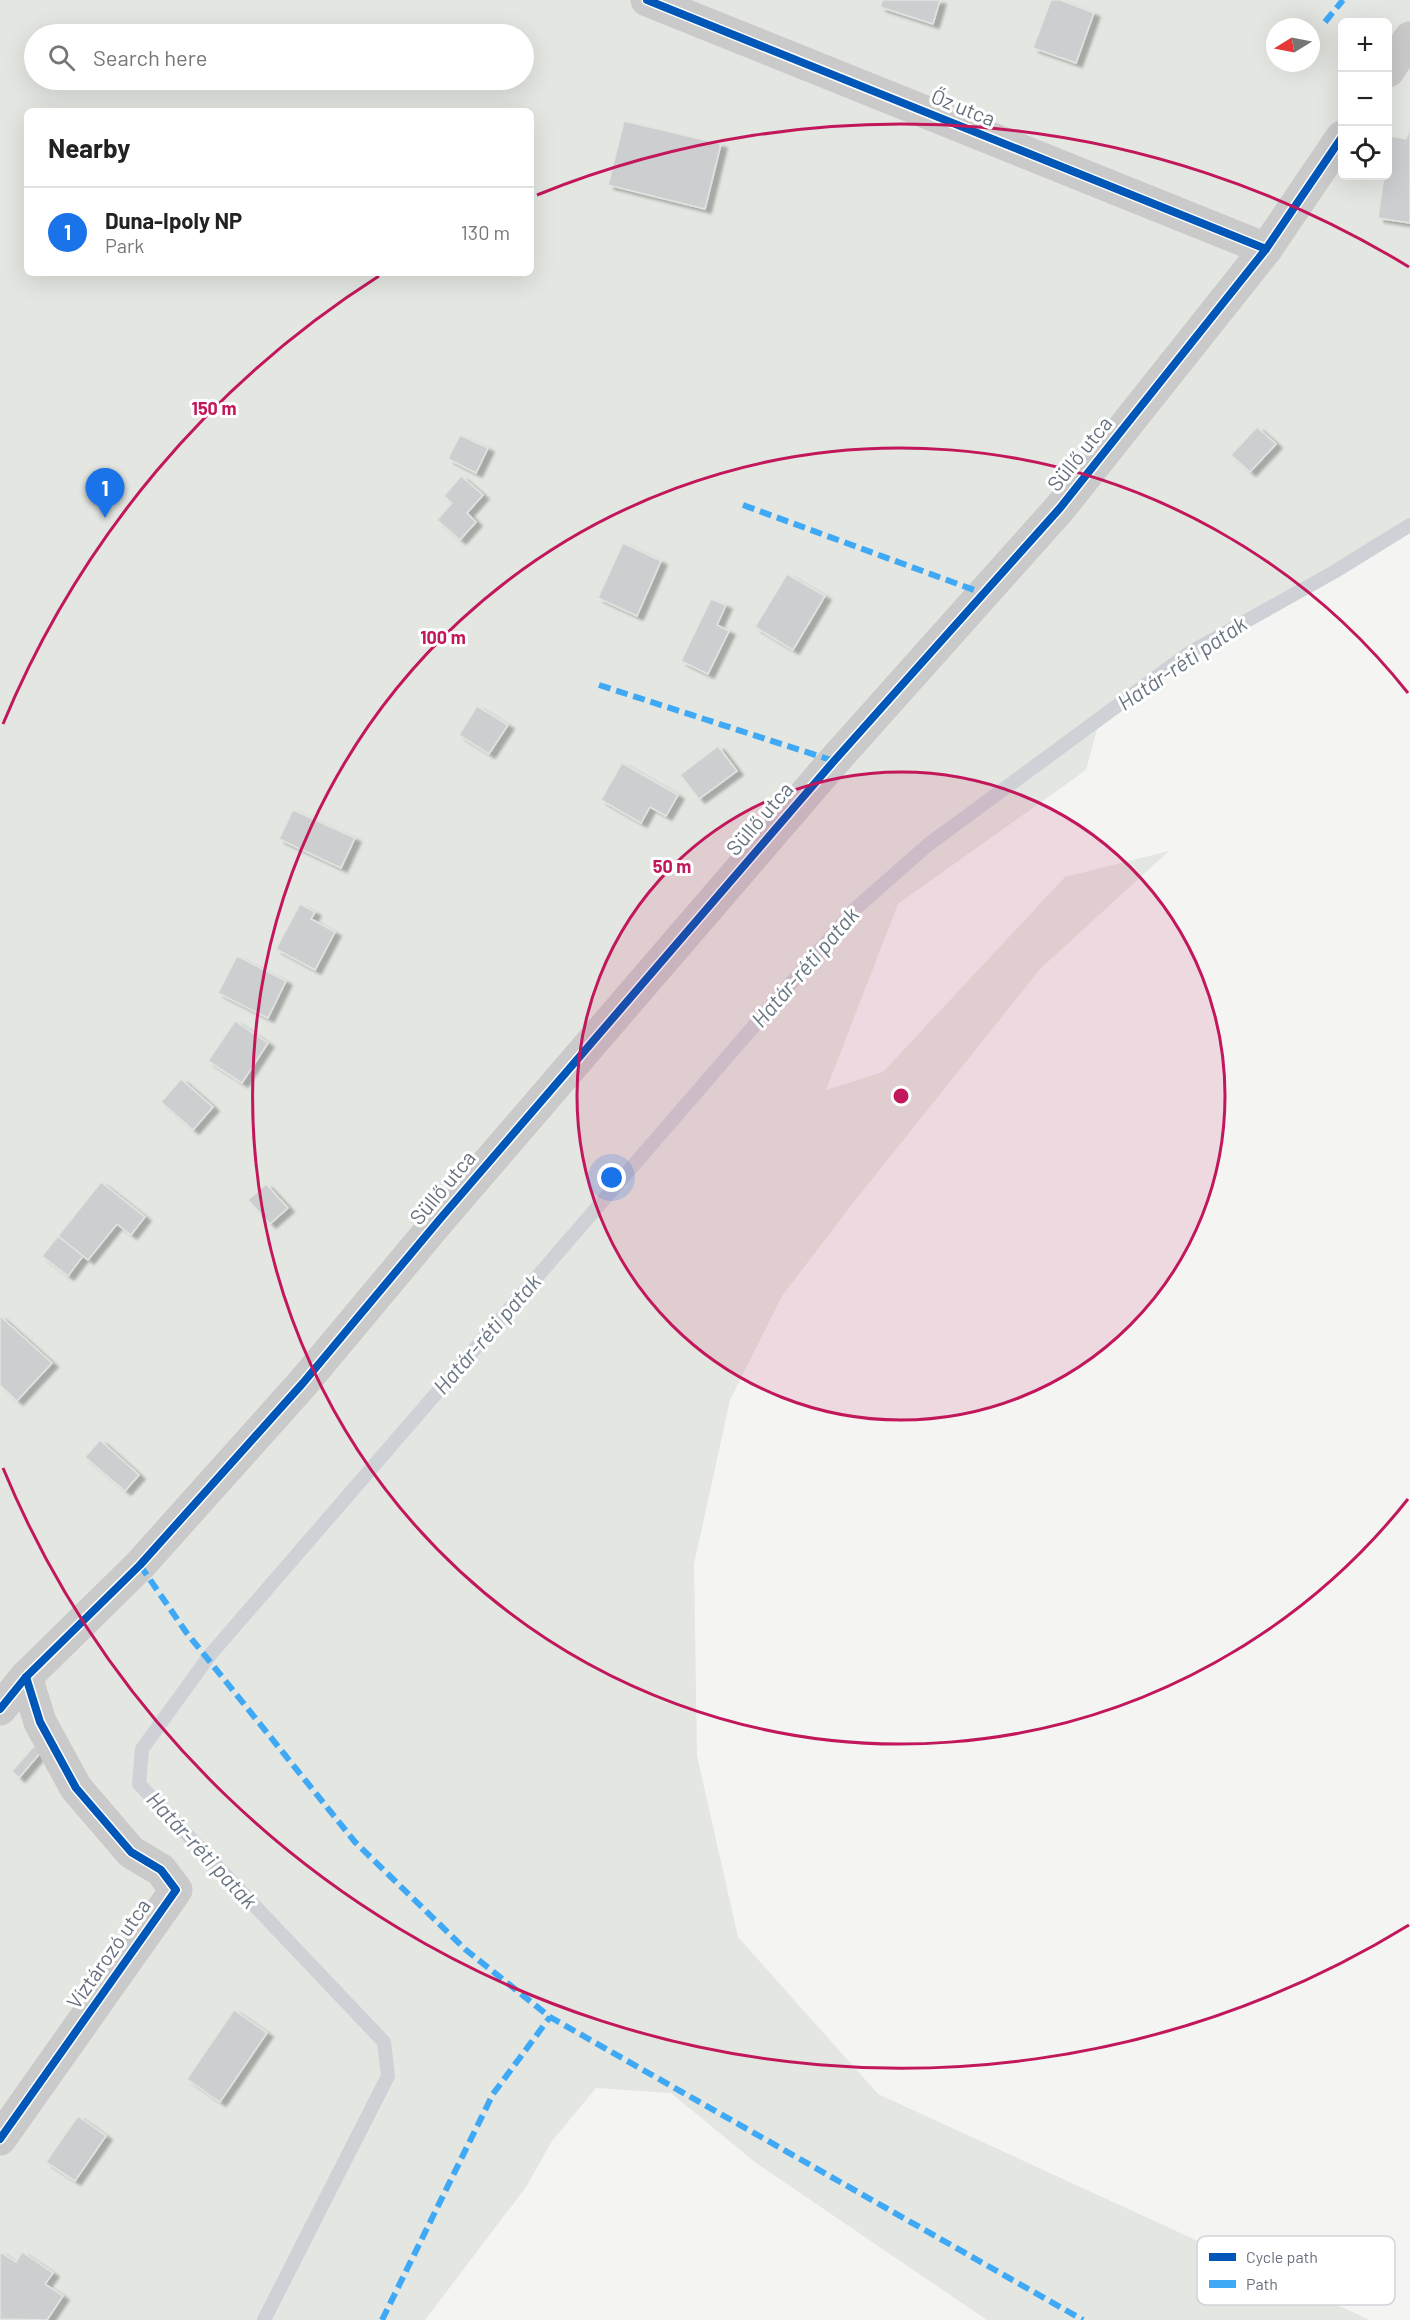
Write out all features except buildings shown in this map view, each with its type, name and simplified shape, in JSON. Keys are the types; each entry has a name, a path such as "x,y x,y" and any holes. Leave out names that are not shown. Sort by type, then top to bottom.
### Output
{"street":[{"name":"Őz utca","path":"647,0 1266,249"},
{"path":"1392,65 1410,38"},
{"name":"Süllő utca","path":"0,1709 26,1677 140,1565 303,1383 440,1219 834,761 986,594 1060,508 1266,249 1338,143"},
{"name":"Víztározó utca","path":"0,2139 176,1890 161,1870 131,1852 76,1788 40,1722 26,1677"}],"shaded area":[{"path":"0,0 1410,0 1410,525 1334,572 1189,653 1100,718 1086,770 898,904 826,1090 883,1072 1065,877 1169,851 1041,968 853,1203 782,1296 730,1400 694,1564 697,1756 738,1937 878,2094 1197,2241 1197,2305 1337,2305 1370,2320 987,2320 756,2163 671,2093 596,2088 552,2141 526,2187 425,2320 0,2320"}],"waterway":[{"name":"Határ-réti patak","path":"264,2320 388,2076 384,2042 139,1784 142,1749 210,1655 856,908 929,844 1189,653 1334,572 1410,525"}],"marked path":[{"path":"1325,22 1343,0"},
{"path":"743,505 985,594"},
{"path":"599,685 834,761"},
{"path":"140,1565 186,1632 355,1842 466,1950 550,2017 1083,2320"},
{"path":"382,2320 493,2094 550,2017"}],"cycle path":[{"path":"647,0 1266,249"},
{"path":"0,1709 26,1677 140,1565 303,1383 440,1219 834,761 1060,508 1266,249 1338,143"},
{"path":"0,2139 176,1890 161,1870 131,1852 76,1788 40,1722 26,1677"}],"place":[{"name":"Duna-Ipoly NP","path":"105,518"}]}
